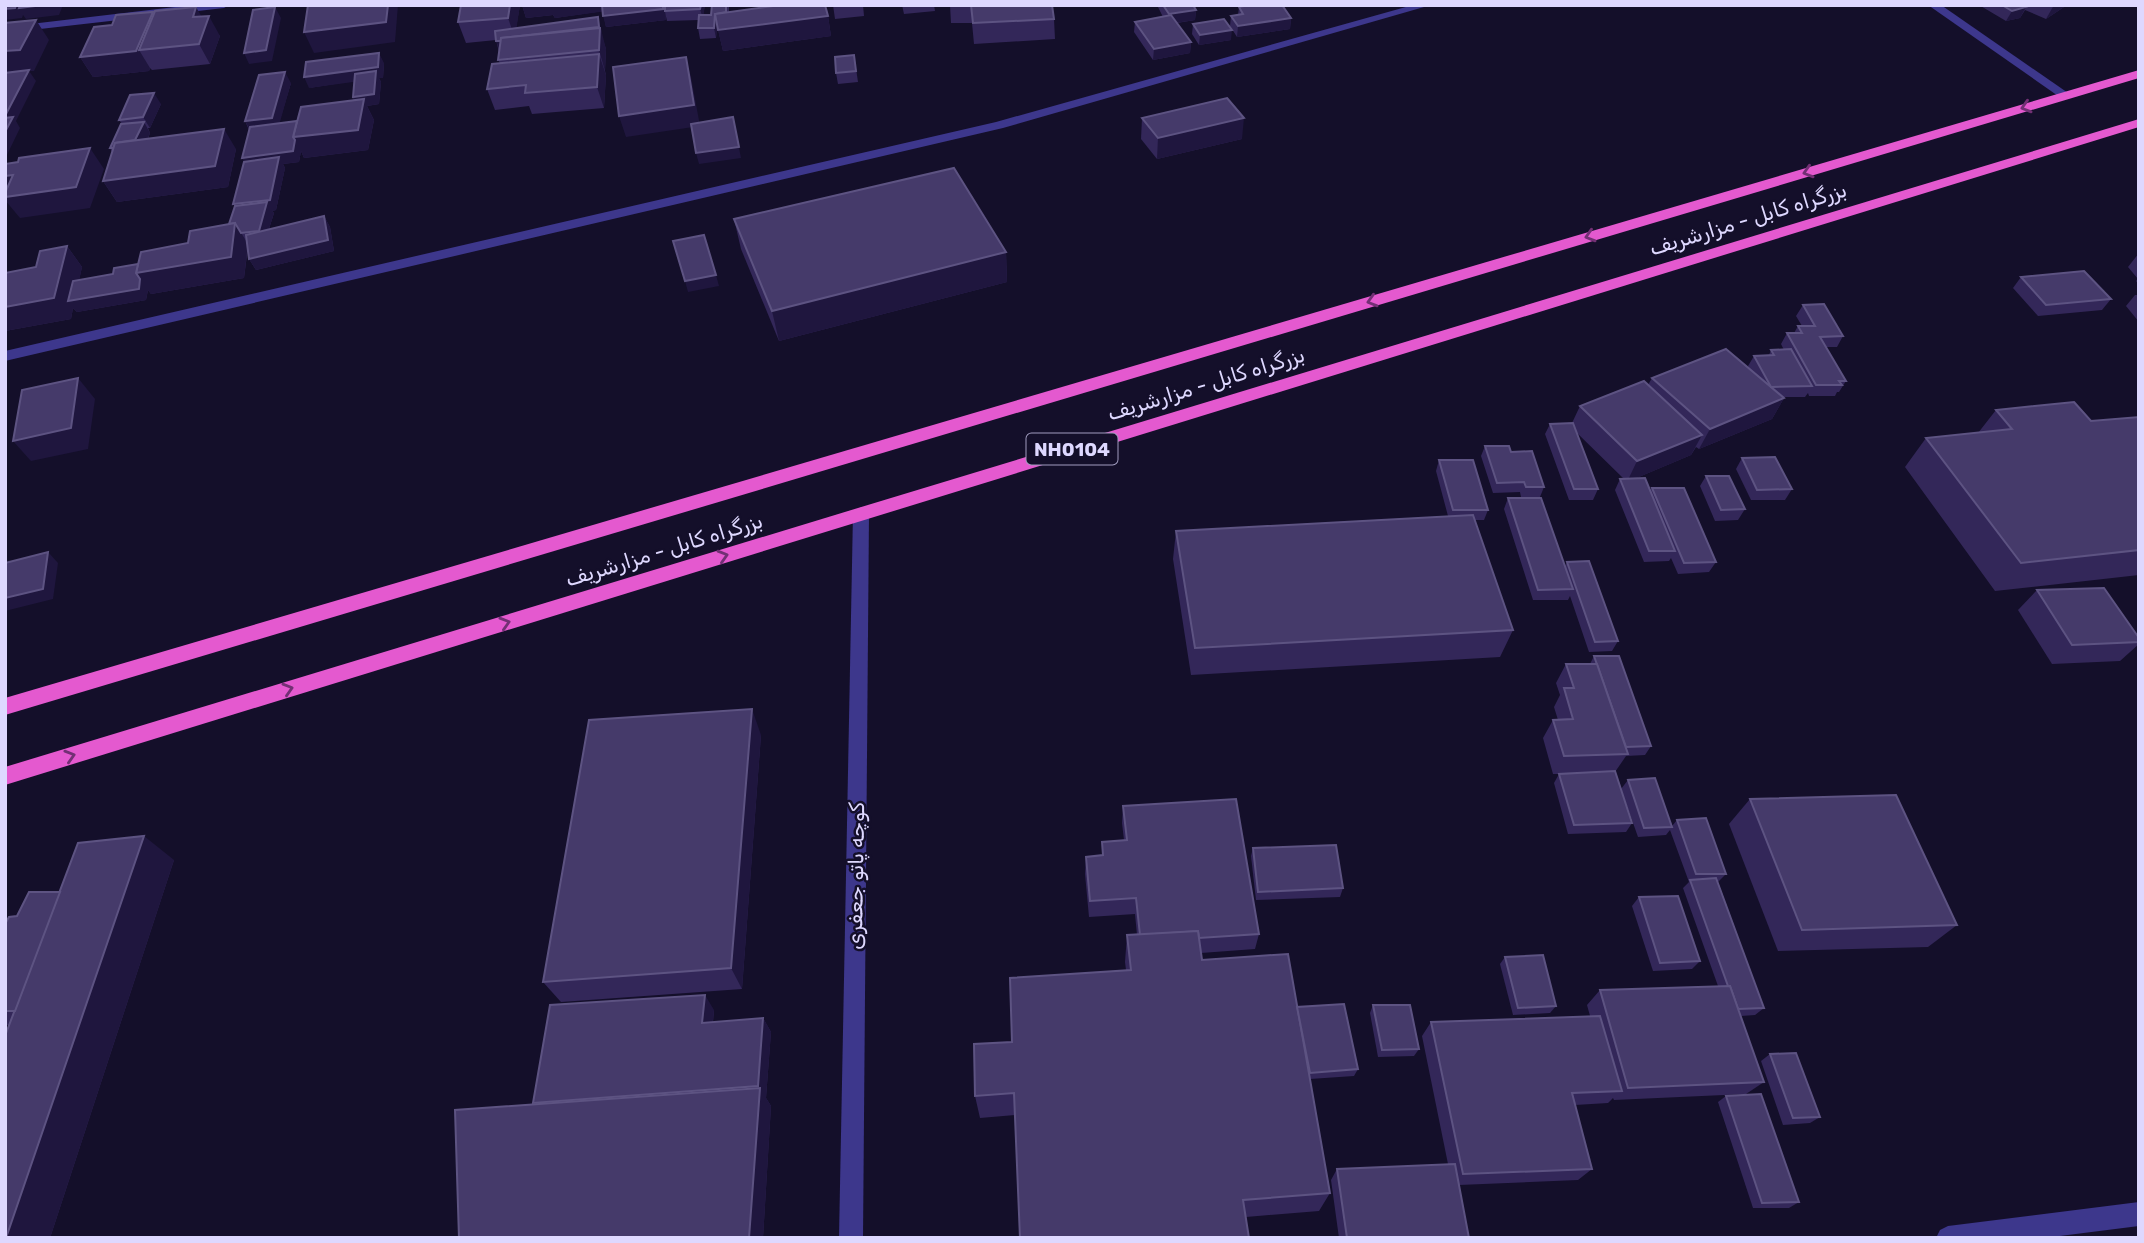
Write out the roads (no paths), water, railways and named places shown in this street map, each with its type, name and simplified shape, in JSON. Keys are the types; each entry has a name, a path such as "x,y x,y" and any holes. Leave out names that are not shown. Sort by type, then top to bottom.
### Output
{"highway":[{"name":"بزرگراه کابل - مزارشریف","path":"5,707 2139,74"},
{"name":"بزرگراه کابل - مزارشریف","path":"5,776 2139,123"}],"street":[{"path":"5,30 224,5"},
{"path":"5,356 999,125 1426,5"},
{"path":"1933,5 2065,95"},
{"name":"کوچه پاتو جعفری","path":"851,1238 861,513"},
{"path":"1948,1238 2139,1214"}]}
